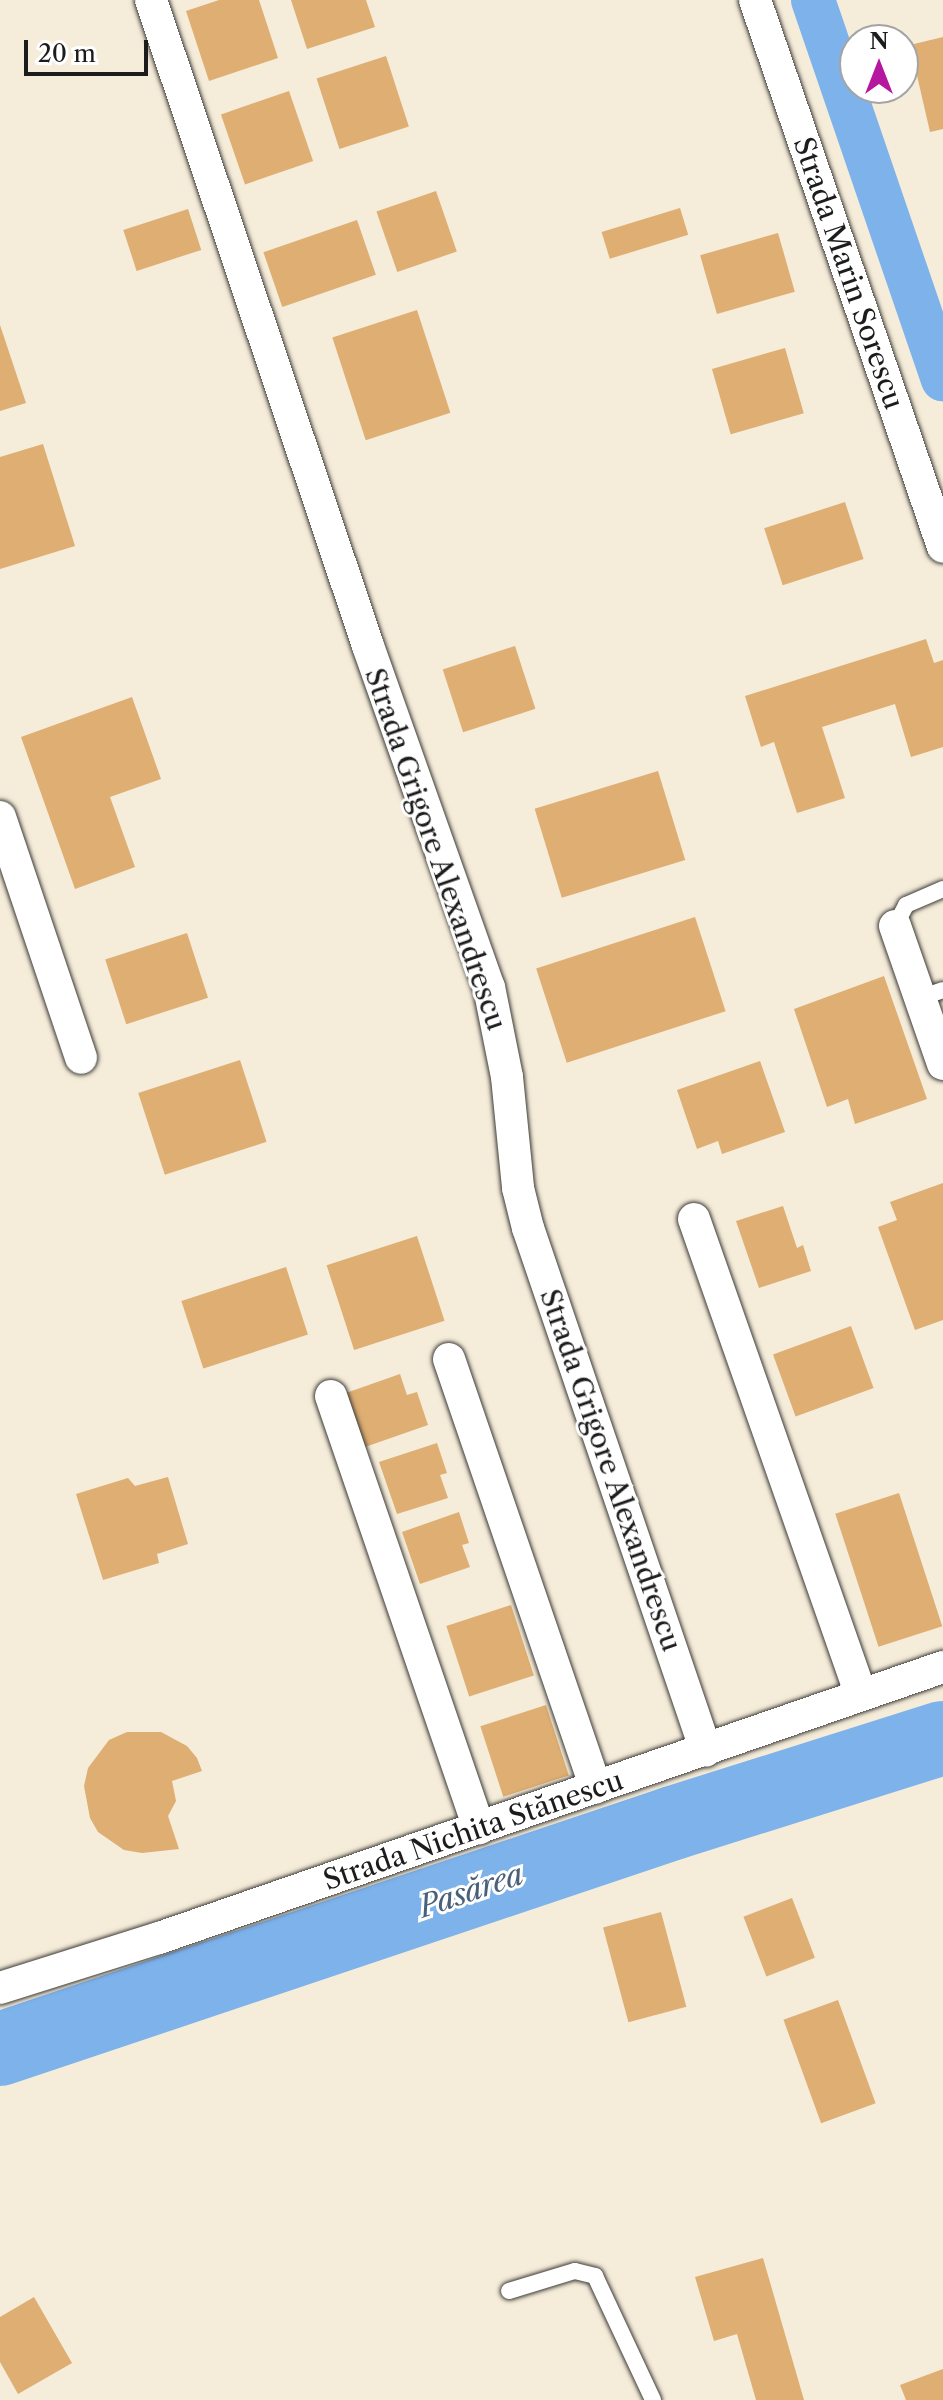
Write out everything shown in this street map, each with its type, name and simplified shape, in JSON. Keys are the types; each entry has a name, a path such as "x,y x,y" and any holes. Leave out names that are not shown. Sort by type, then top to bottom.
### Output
{"street":[{"name":"Strada Grigore Alexandrescu","path":"151,0 368,646 489,987 507,1077 518,1188 528,1228 706,1751"},
{"name":"Strada Marin Sorescu","path":"755,0 943,547"},
{"path":"0,817 81,1058"},
{"path":"895,926 932,994 943,1064"},
{"path":"694,1219 861,1695"},
{"path":"449,1359 596,1788"},
{"path":"331,1396 479,1828"},
{"name":"Strada Nichita Stănescu","path":"0,1988 159,1938 943,1667"}],"lane":[{"path":"895,926 906,905 943,889"},
{"path":"509,2291 575,2271 595,2276 653,2400"}],"building":[{"path":"219,0 259,0 278,58 209,81 186,11"},
{"path":"291,0 366,0 375,27 307,49"},
{"path":"943,37 943,129 930,132 919,84 919,43"},
{"path":"386,56 409,126 339,149 317,79"},
{"path":"289,91 313,161 245,184 221,114"},
{"path":"436,191 457,252 397,272 376,212"},
{"path":"680,208 688,235 610,259 602,232"},
{"path":"188,209 201,250 137,271 123,230"},
{"path":"357,220 376,275 282,307 263,252"},
{"path":"778,233 795,292 717,314 700,255"},
{"path":"417,310 450,413 366,440 332,338"},
{"path":"0,325 26,403 0,411"},
{"path":"785,348 804,413 731,434 712,369"},
{"path":"43,444 75,546 0,569 0,457"},
{"path":"845,502 864,559 783,585 764,528"},
{"path":"926,639 934,663 943,660 943,747 911,757 895,704 822,727 845,798 797,813 774,742 761,747 745,696"},
{"path":"515,646 535,709 463,732 443,669"},
{"path":"132,697 161,779 110,797 135,867 75,889 21,737"},
{"path":"658,771 685,860 562,898 535,809"},
{"path":"695,917 726,1011 567,1063 536,969"},
{"path":"187,933 208,998 126,1024 105,960"},
{"path":"884,976 927,1099 855,1124 848,1099 827,1107 794,1009"},
{"path":"240,1060 267,1142 165,1175 138,1093"},
{"path":"760,1061 785,1132 722,1154 718,1141 697,1149 677,1090"},
{"path":"943,1183 943,1320 915,1330 878,1227 897,1220 890,1202"},
{"path":"783,1206 797,1248 803,1245 811,1271 759,1288 736,1221"},
{"path":"417,1236 445,1321 354,1350 327,1265"},
{"path":"286,1267 308,1335 203,1369 181,1301"},
{"path":"851,1326 874,1388 796,1416 773,1354"},
{"path":"400,1374 407,1395 417,1392 428,1425 365,1447 346,1393"},
{"path":"437,1443 447,1473 440,1475 448,1498 397,1514 379,1462"},
{"path":"168,1477 188,1544 157,1554 159,1563 103,1580 76,1494 128,1478 135,1486"},
{"path":"899,1493 942,1626 879,1647 835,1514"},
{"path":"459,1512 469,1543 462,1545 470,1567 420,1584 402,1532"},
{"path":"511,1605 534,1675 469,1696 446,1626"},
{"path":"546,1705 569,1775 503,1797 480,1726"},
{"path":"127,1732 161,1732 187,1746 197,1758 202,1771 172,1781 176,1801 168,1816 179,1849 142,1853 124,1850 98,1832 90,1818 84,1786 88,1768 109,1740"},
{"path":"792,1898 815,1958 766,1976 743,1917"},
{"path":"661,1912 686,2007 628,2022 603,1928"},
{"path":"838,2000 876,2103 821,2123 783,2020"},
{"path":"763,2258 804,2400 756,2400 737,2334 714,2341 695,2277"},
{"path":"34,2297 72,2363 18,2394 0,2362 0,2317"},
{"path":"943,2369 943,2400 906,2400 900,2385"}],"waterway":[{"path":"813,0 943,379"},
{"name":"Pasărea","path":"0,2049 673,1823 943,1738"}]}
